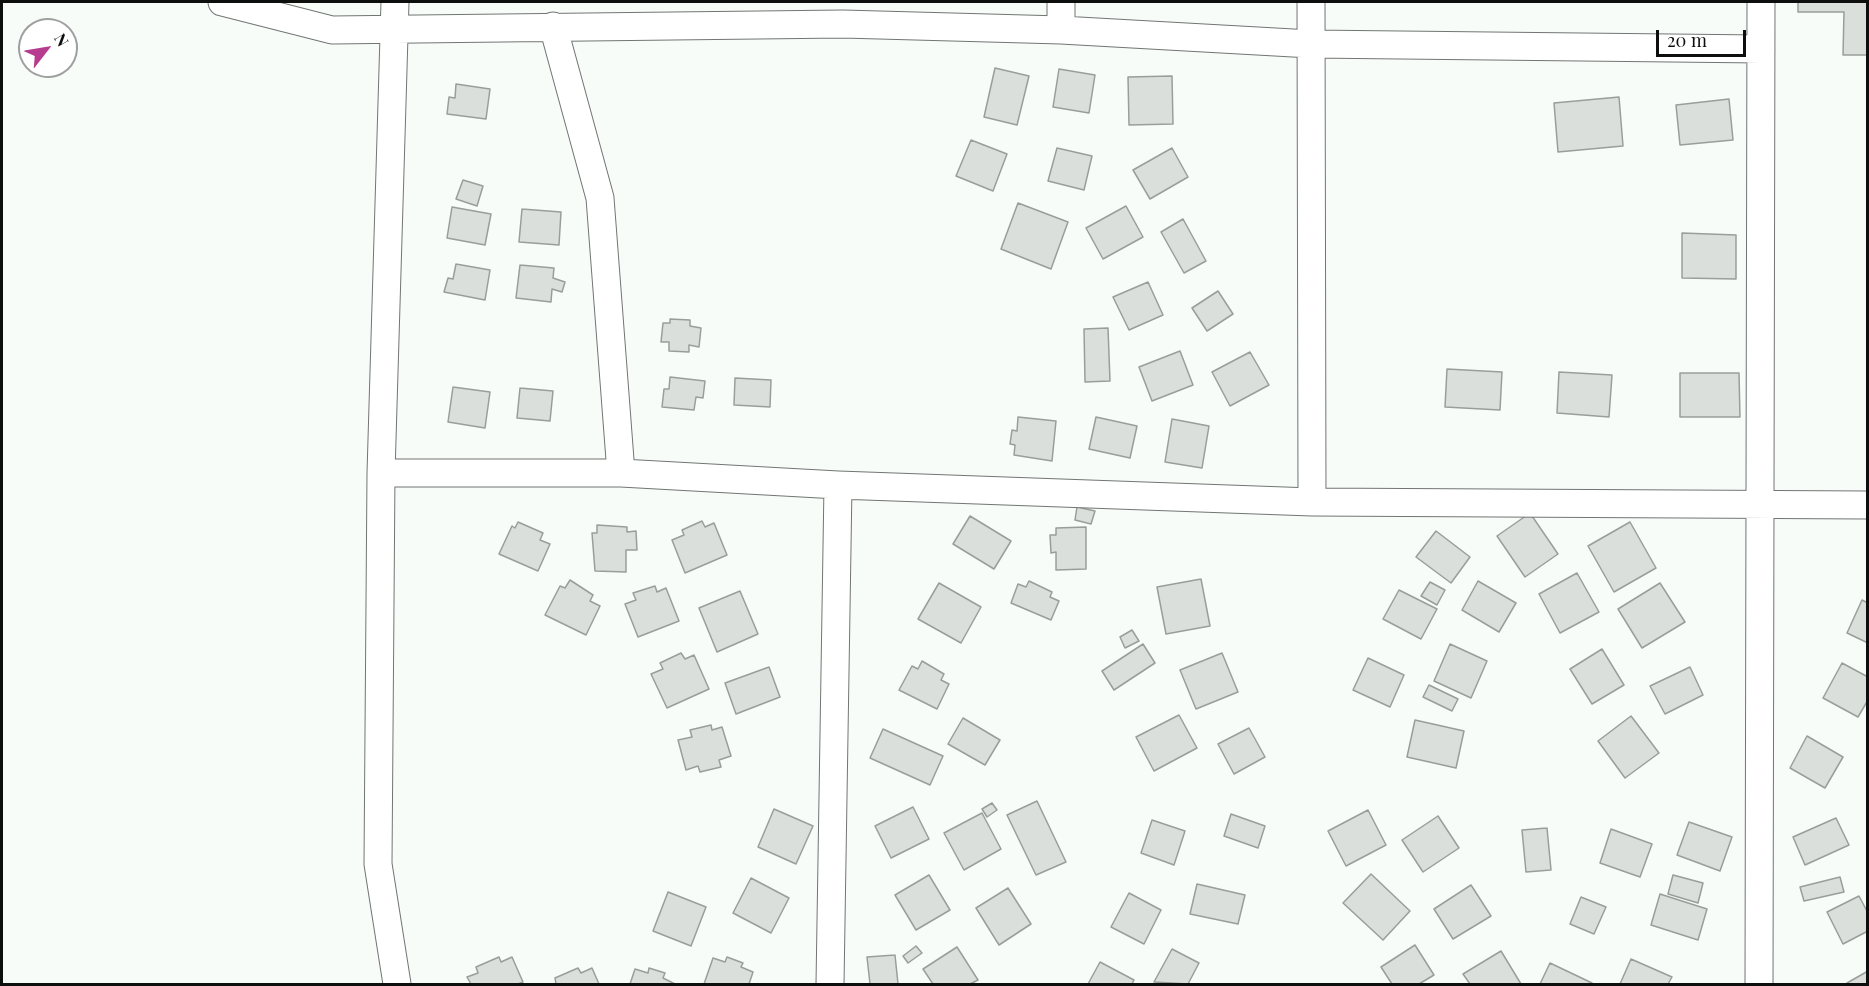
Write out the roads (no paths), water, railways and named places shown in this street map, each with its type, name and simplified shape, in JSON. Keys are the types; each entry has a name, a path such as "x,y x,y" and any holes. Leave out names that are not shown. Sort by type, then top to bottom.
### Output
{"street":[{"path":"222,2 332,30 394,32 843,13 1061,30 1311,44 1761,49"},
{"path":"395,2 381,473 378,864 397,984"},
{"path":"1061,2 1061,30"},
{"path":"1311,2 1311,502"},
{"path":"1759,984 1758,504 1761,2"},
{"path":"553,26 600,198 621,473"},
{"path":"381,473 621,473 838,485 1311,502 1868,505"},
{"path":"830,984 838,485"}]}
